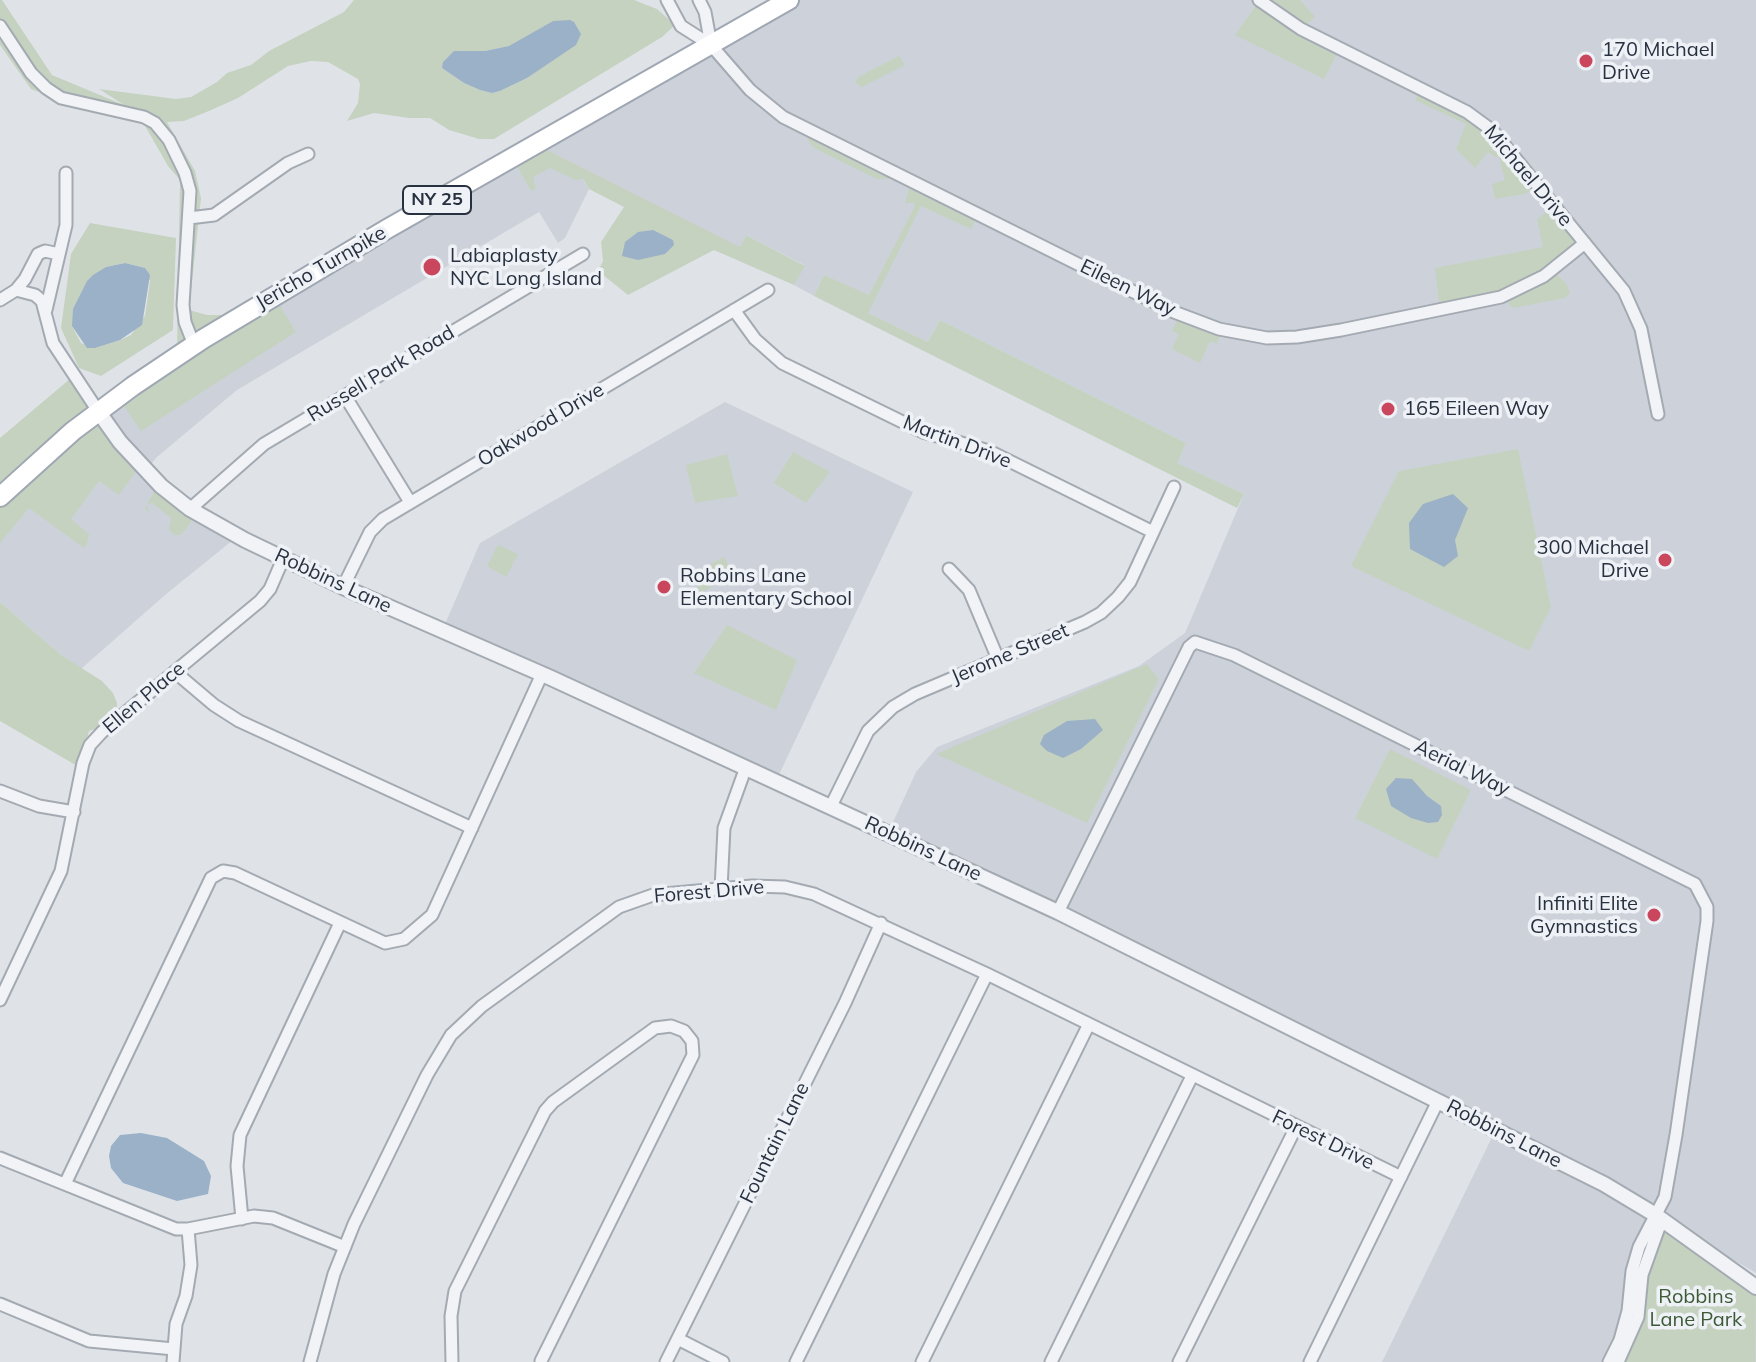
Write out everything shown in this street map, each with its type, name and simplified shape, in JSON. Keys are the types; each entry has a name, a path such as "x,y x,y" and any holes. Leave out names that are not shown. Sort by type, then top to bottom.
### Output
{"main road":[{"name":"Jericho Turnpike","path":"0,497 98,411 194,345 376,235 789,0"}],"street":[{"path":"667,0 681,26 711,45"},
{"path":"699,0 705,12 711,45"},
{"name":"Michael Drive","path":"1259,0 1301,29 1481,120 1506,145 1624,291 1635,310 1658,414"},
{"path":"0,26 31,73 46,88 61,98 144,117 155,123 169,140 190,191 183,305 185,322 194,345"},
{"name":"Eileen Way","path":"711,45 750,90 796,124 1174,312 1234,333 1277,338 1319,334 1501,297 1544,276 1585,243"},
{"path":"189,218 214,215 288,163 308,154"},
{"path":"46,310 66,225 66,173"},
{"path":"0,300 16,290 38,254 45,251 59,254"},
{"name":"Russell Park Road","path":"190,509 264,444 583,254"},
{"path":"16,290 35,295 42,301 53,343 98,411"},
{"name":"Oakwood Drive","path":"343,587 370,532 383,519 768,290"},
{"name":"Martin Drive","path":"734,310 755,339 782,363 923,432 989,451 1153,532"},
{"path":"345,396 410,502"},
{"name":"Robbins Lane","path":"98,411 120,442 154,480 190,509 283,559 542,674 1058,912 1604,1184 1658,1216 1756,1287"},
{"name":"Jerome Street","path":"831,806 859,746 881,716 915,694 1101,613 1130,582 1174,487"},
{"name":"Ellen Place","path":"0,1000 57,883 83,763 90,745 260,601 270,589 283,559"},
{"path":"949,569 969,590 998,659"},
{"name":"Aerial Way","path":"1058,912 1189,647 1195,642 1234,655 1686,878 1703,895 1707,921 1676,1135 1665,1197 1658,1216"},
{"path":"175,672 214,705 239,721 472,828"},
{"path":"65,1184 206,886 215,875 223,871 235,873 385,943 399,941 432,915 542,674"},
{"path":"721,889 724,828 746,767"},
{"path":"0,791 39,806 74,812"},
{"name":"Forest Drive","path":"310,1362 320,1320 345,1247 432,1065 451,1035 466,1019 619,907 653,895 785,887 814,894 987,974 1401,1177"},
{"path":"242,1219 237,1166 240,1135 340,923"},
{"name":"Fountain Lane","path":"666,1362 845,1003 881,923"},
{"path":"796,1362 987,974"},
{"path":"922,1362 1089,1024"},
{"path":"452,1362 451,1316 455,1291 545,1111 655,1028 671,1026 688,1034 693,1055 539,1362"},
{"path":"1051,1362 1192,1076"},
{"path":"1310,1362 1438,1101"},
{"path":"1179,1362 1296,1127"},
{"path":"0,1158 163,1225 188,1229 254,1216 273,1218 345,1247"},
{"path":"1609,1362 1620,1340 1628,1311 1632,1271 1658,1216"},
{"path":"1618,1362 1638,1317 1642,1275 1658,1216"},
{"path":"0,1304 89,1341 173,1356 176,1324 191,1265 188,1229"},
{"path":"678,1339 723,1362"}],"shaded area":[{"path":"791,0 1756,0 1756,1273 1668,1222 1756,1287 1756,1362 1382,1362 1496,1129 888,833 916,772 937,747 1139,666 1185,633 1244,494 1176,463 1186,443 940,320 928,342 867,313 874,299 824,275 814,296 794,285 804,265 746,235 740,248 596,176 583,180 589,189 565,238 558,243 539,212 237,390 157,457 145,471 238,536 81,669 0,602 0,496 177,357"},
{"name":"Robbins Lane Elementary School","path":"725,402 913,492 776,781 442,631 480,543"}],"green space":[{"path":"2,0 52,75 124,105 99,89 176,99 191,97 227,73 251,65 269,51 344,12 354,0 634,0 657,9 675,25 662,37 494,139 479,139 449,130 430,118 374,113 347,121 358,103 358,79 328,62 311,61 288,66 238,98 209,111 184,121 167,122 195,171 201,198 189,310 207,315 234,315 177,351 180,180 168,166 144,124 71,105 31,89 0,45","holes":["553,21 549,62 527,78 492,93 464,83 442,68 455,51 485,51 510,46"]},
{"path":"1260,0 1300,0 1315,17 1302,28 1340,48 1324,79 1235,35"},
{"path":"899,56 905,65 862,87 855,83 858,77"},
{"path":"1421,89 1481,120 1537,185 1525,194 1495,199 1492,184 1505,180 1499,157 1488,152 1475,168 1456,149 1466,124 1415,100"},
{"path":"811,131 894,172 889,179 877,179 826,154 813,147 807,138"},
{"path":"535,144 740,247 746,235 805,266 794,285 714,250 628,295 598,271 603,261 601,242 624,207 589,189 583,179 576,180 550,168 533,177 536,189 531,191 512,157"},
{"path":"911,181 978,214 971,229 921,206 868,313 928,342 940,320 1186,443 1177,463 1244,494 1237,508 814,296 824,275 869,295 915,206 913,202 905,204"},
{"path":"1555,206 1585,243 1551,270 1566,283 1570,292 1565,298 1513,308 1502,296 1440,310 1435,268 1543,247 1537,219"},
{"path":"90,223 176,238 173,330 101,376 79,368 61,328 71,254","holes":["125,263 145,268 150,281 145,316 131,335 95,348 81,343 72,326 106,267"]},
{"path":"274,296 296,332 141,431 118,397"},
{"path":"1180,314 1222,329 1217,344 1210,341 1200,363 1172,349 1179,334 1172,331"},
{"path":"71,378 94,412 0,496 0,438"},
{"path":"97,413 140,466 119,495 99,481 71,519 89,534 87,544 84,548 29,508 0,543 0,498"},
{"path":"1518,449 1551,607 1529,651 1351,566 1399,471"},
{"path":"793,452 830,472 806,503 774,483"},
{"path":"727,454 738,496 695,503 686,465"},
{"path":"158,485 196,512 187,528 180,535 174,535 169,529 171,518 152,503 147,504"},
{"path":"498,545 518,554 506,577 487,566"},
{"path":"723,557 735,573 701,593 691,576"},
{"path":"0,602 61,655 102,681 113,693 117,710 104,726 89,731 79,767 0,721"},
{"path":"727,625 797,660 776,710 694,673"},
{"path":"1147,664 1159,679 1087,823 936,754"},
{"path":"1390,749 1471,790 1437,859 1355,818"},
{"name":"Robbins Lane Park","path":"1667,1223 1756,1287 1755,1362 1621,1362 1646,1274"}],"water":[{"path":"570,20 581,34 576,45 527,78 500,91 480,90 442,68 443,62 454,51 485,51 509,46 553,21"},
{"path":"653,230 673,240 674,245 665,254 638,260 622,256 625,242 638,232"},
{"path":"125,263 145,268 150,275 142,325 120,340 87,348 72,326 73,309 93,275 106,267"},
{"path":"1453,494 1468,508 1455,540 1458,556 1444,567 1410,549 1409,523 1423,504"},
{"path":"1095,719 1103,730 1081,749 1063,758 1040,744 1044,735 1067,721"},
{"path":"1396,778 1412,779 1441,806 1442,815 1438,822 1428,823 1411,818 1391,806 1386,789"},
{"path":"141,1133 167,1138 204,1161 211,1176 208,1194 177,1201 123,1183 111,1168 111,1146 120,1135"}],"place":[{"name":"170 Michael Drive","path":"1586,61"},
{"name":"Labiaplasty NYC Long Island","path":"432,267"},
{"name":"165 Eileen Way","path":"1388,409"},
{"name":"300 Michael Drive","path":"1665,560"},
{"name":"Robbins Lane Elementary School","path":"664,587"},
{"name":"Infiniti Elite Gymnastics","path":"1654,915"}]}
